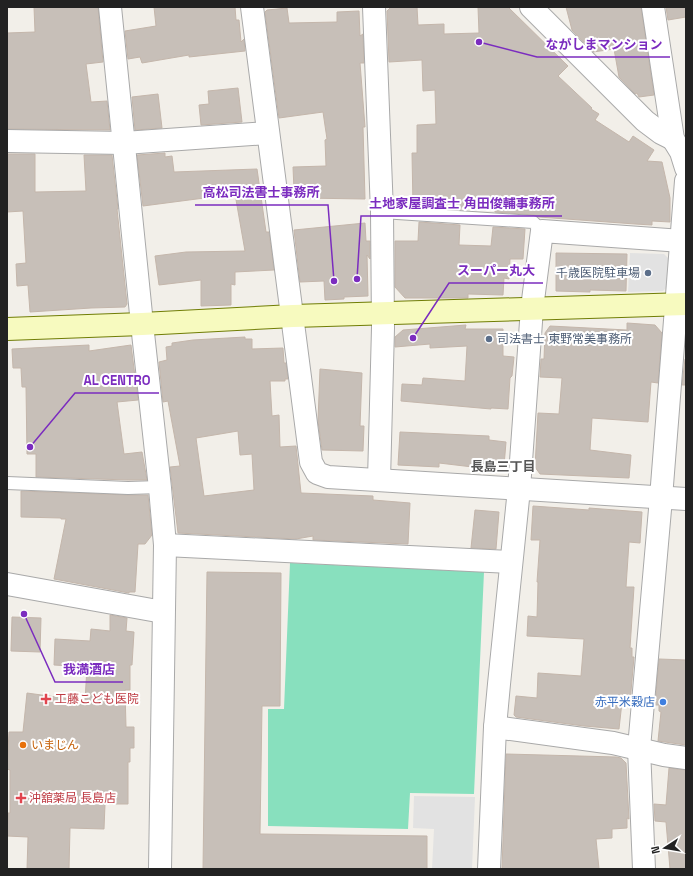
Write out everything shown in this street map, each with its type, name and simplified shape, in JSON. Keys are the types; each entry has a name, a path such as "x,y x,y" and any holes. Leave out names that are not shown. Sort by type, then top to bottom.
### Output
{"street":[{"path":"110,7 165,545 160,869"},
{"path":"252,7 267,133 293,316 311,462 317,473 328,477 686,500"},
{"path":"374,7 382,212 383,313 379,480"},
{"path":"531,7 645,121 661,133 673,139"},
{"path":"653,7 673,139 681,152 686,168"},
{"path":"7,141 124,143 267,133"},
{"path":"644,869 639,748 661,498 681,304 682,241 686,181"},
{"path":"489,869 495,727 519,489 532,308 542,231 682,241"},
{"path":"7,329 293,316 681,304"},
{"path":"165,545 511,562"},
{"path":"7,584 163,612"},
{"path":"495,727 613,743 664,755 686,758"}],"lane":[{"path":"382,212 534,222 542,231"},
{"path":"7,483 128,488 160,487"}],"green space":[{"path":"290,563 484,572 474,794 410,793 408,829 268,826 268,709 284,709"}],"shaded area":[{"name":"千歳医院駐車場","path":"630,253 664,254 668,258 667,287 663,291 628,292"},
{"path":"414,796 475,797 472,869 432,869 434,829 413,828"}],"building":[{"path":"34,7 98,7 103,62 86,64 91,102 107,101 110,130 7,129 7,33 35,32"},
{"path":"154,7 235,7 236,20 239,20 241,42 244,39 245,51 189,57 189,55 142,63 140,57 128,59 125,31 156,26"},
{"path":"391,7 417,7 418,25 444,24 444,34 479,33 478,7 508,7 568,66 558,76 592,108 591,109 599,114 595,120 629,142 633,136 654,150 647,161 662,162 670,198 670,222 652,221 652,225 539,217 534,215 495,212 495,208 461,207 461,210 413,207 412,153 417,153 417,125 436,124 435,90 423,91 422,60 389,62 387,11"},
{"path":"566,7 641,7 654,95 639,97 637,93 635,94 619,77 614,49 593,52 572,30"},
{"path":"666,7 686,7 686,17 668,20"},
{"path":"287,8 289,23 337,22 337,12 359,11 360,36 363,34 364,63 360,63 365,127 363,127 365,199 303,198 302,189 294,190 293,167 326,166 325,140 327,139 323,112 279,118 265,12 267,10"},
{"path":"238,88 242,122 201,125 199,105 209,104 208,91"},
{"path":"158,94 162,128 135,130 132,97"},
{"path":"165,153 165,157 172,156 174,172 257,169 266,232 269,232 274,270 235,272 235,285 231,284 231,305 201,306 201,280 159,285 155,256 186,252 245,251 235,194 143,206 137,155"},
{"path":"7,154 35,154 35,192 86,191 84,155 112,155 127,304 125,307 30,312 28,285 17,286 16,264 26,263 23,211 7,212"},
{"path":"419,222 460,225 459,245 491,246 493,227 525,229 523,259 510,259 509,279 504,278 503,295 468,294 468,298 405,298 395,287 395,241 418,241"},
{"path":"365,223 366,241 370,241 370,259 367,255 368,296 344,297 344,299 325,300 324,281 300,282 294,230"},
{"path":"556,253 627,254 626,291 556,291"},
{"path":"627,323 655,325 662,333 658,383 651,382 648,422 592,418 590,450 631,455 629,478 540,474 535,467 538,413 559,414 562,378 540,377 541,359 544,359 545,333 550,326 627,330"},
{"path":"466,325 465,329 503,329 503,356 514,357 512,376 510,378 508,409 491,409 401,401 402,384 422,385 423,378 465,381 467,346 430,348 430,344 395,347 395,337 403,330"},
{"path":"245,337 245,339 252,339 252,349 283,348 284,363 286,363 288,379 285,379 285,381 270,381 272,416 279,415 280,447 296,446 301,493 373,496 373,500 410,503 408,544 313,540 313,536 296,539 178,533 170,467 180,466 168,401 163,402 159,362 167,360 166,347 172,346 172,343 193,340","holes":["238,431 240,455 252,454 254,490 204,496 196,438"]},
{"path":"89,345 89,351 131,345 138,400 117,402 124,454 142,452 147,480 36,477 36,454 27,454 26,387 22,387 21,368 13,368 12,349"},
{"path":"685,359 686,385 682,385"},
{"path":"320,369 362,373 360,426 364,426 363,451 322,450 318,421"},
{"path":"400,432 489,436 489,440 506,442 504,466 498,470 439,463 439,467 398,465"},
{"path":"21,491 148,495 152,535 145,544 138,544 135,592 129,593 54,579 66,519 21,517"},
{"path":"533,506 642,512 640,543 629,542 626,587 634,587 630,648 632,648 632,657 634,657 630,703 622,702 619,729 516,717 514,715 516,696 537,698 538,673 581,676 584,639 527,636 528,616 537,617 537,582 540,540 531,540"},
{"path":"475,510 499,512 496,549 471,548"},
{"path":"207,572 281,573 280,706 262,706 260,834 427,836 427,869 203,869"},
{"path":"110,615 127,618 126,631 134,632 132,665 130,665 130,690 125,690 126,727 134,727 134,748 130,748 130,762 128,762 128,804 105,804 104,829 70,828 69,869 27,869 28,837 7,836 8,813 10,813 10,770 7,769 9,732 23,732 27,693 85,701 87,667 54,665 55,639 90,641 91,629 110,631"},
{"path":"12,617 41,618 40,652 11,651"},
{"path":"659,659 686,660 686,745 658,741 661,712 659,711 659,705 655,705"},
{"path":"506,754 616,757 621,758 626,763 629,819 627,818 627,828 612,829 612,838 596,839 599,869 502,869"},
{"path":"669,768 686,770 686,869 670,869 666,822 655,821 654,804 666,805"}],"place":[{"name":"ながしまマンション","path":"479,42"},
{"name":"千歳医院駐車場","path":"648,273"},
{"name":"土地家屋調査士 角田俊輔事務所","path":"357,279"},
{"name":"高松司法書士事務所","path":"334,281"},
{"name":"スーパー丸大","path":"413,338"},
{"name":"司法書士 東野常美事務所","path":"489,339"},
{"name":"AL CENTRO","path":"30,447"},
{"name":"我満酒店","path":"24,614"},
{"name":"工藤こども医院","path":"46,699"},
{"name":"赤平米穀店","path":"663,702"},
{"name":"いまじん","path":"23,745"},
{"name":"沖舘薬局 長島店","path":"21,798"}],"district":[{"name":"長島三丁目","path":"503,466"}]}
